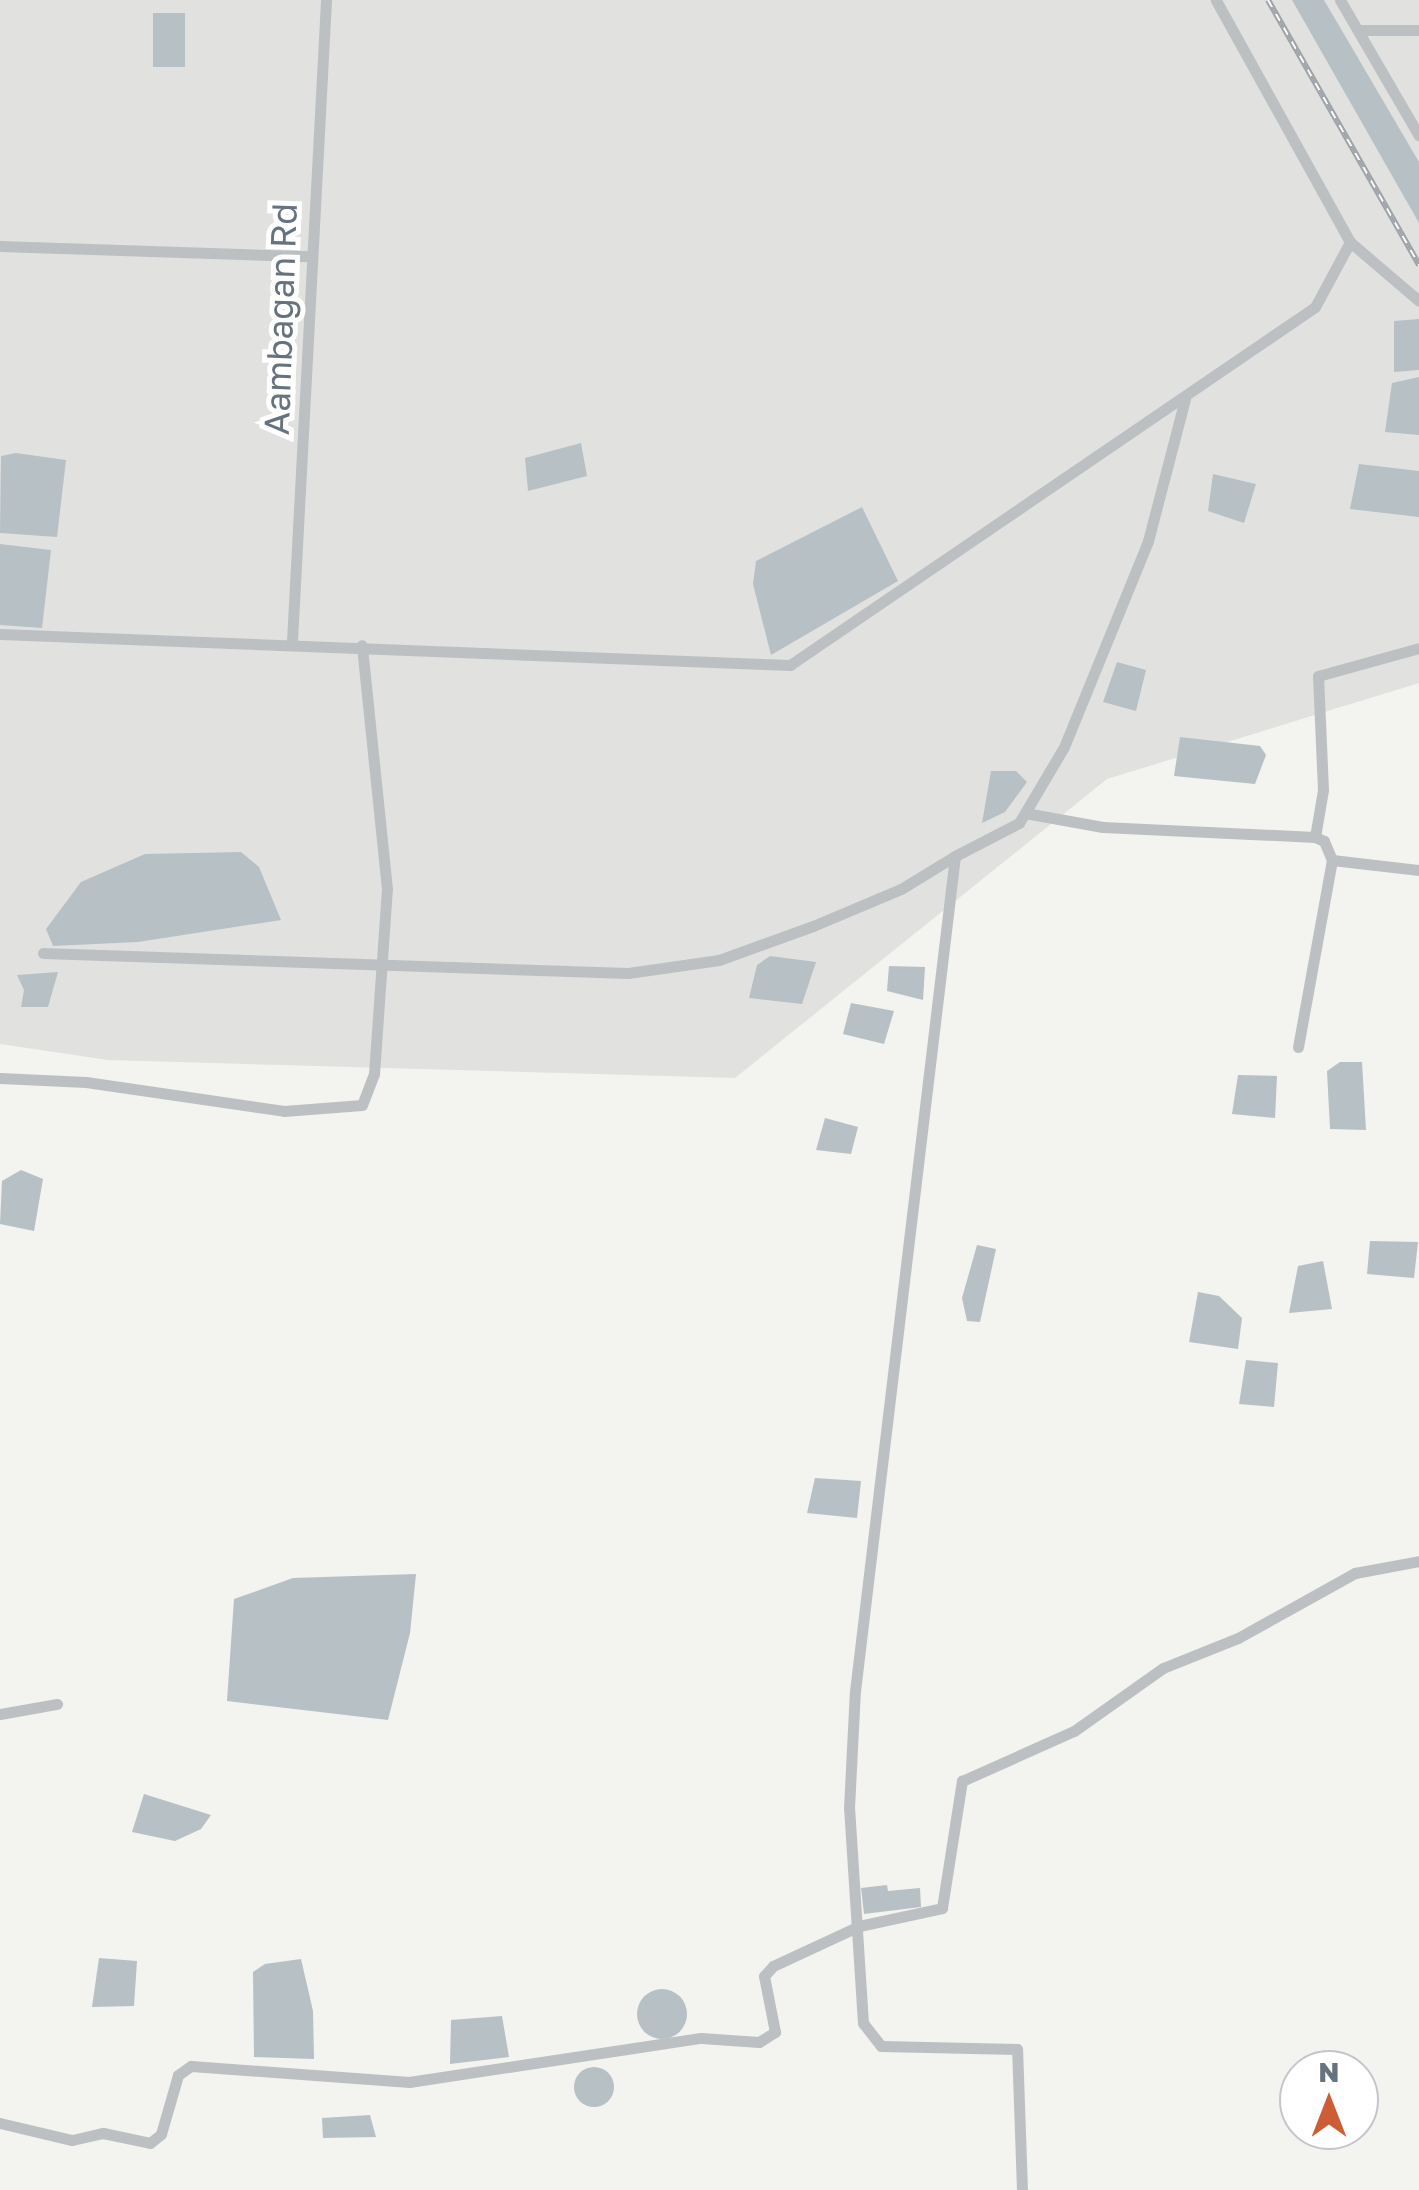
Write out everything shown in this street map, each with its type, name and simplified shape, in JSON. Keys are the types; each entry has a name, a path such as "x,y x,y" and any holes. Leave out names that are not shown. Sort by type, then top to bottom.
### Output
{"street":[{"name":"Aambagan Rd","path":"292,642 309,256 326,0"},
{"path":"1216,0 1350,242 1419,301"},
{"path":"1340,0 1419,136"},
{"path":"1358,30 1419,30"},
{"path":"0,634 292,642 790,665 1185,400 1315,307 1350,242"},
{"path":"0,246 309,256"},
{"path":"43,953 628,973 720,960 901,889 1019,823 1064,746 1148,541 1185,400"},
{"path":"0,1078 86,1082 284,1111 356,1108 374,1074 387,889 362,645"},
{"path":"1314,838 1323,790 1318,676 1419,648"},
{"path":"1025,813 1211,836 1324,841 1332,860 1298,1047"},
{"path":"955,856 855,1691 849,1808 863,2024 871,2040 912,2050 1017,2049 1022,2190"},
{"path":"1332,860 1419,870"},
{"path":"0,2123 72,2140 104,2133 150,2142 161,2134 178,2074 191,2066 409,2082 702,2038 759,2042 775,2032 764,1976 859,1926 942,1908 962,1781 1074,1731 1163,1668 1238,1638 1354,1572 1419,1561"},
{"path":"0,1714 57,1704"}],"shaded area":[{"path":"0,0 1419,0 1419,683 1107,779 735,1078 108,1060 0,1044"},
{"path":"1292,0 1324,0 1419,162 1419,223"},
{"path":"153,13 185,13 185,67 153,67"},
{"path":"1419,319 1419,370 1394,372 1394,321"},
{"path":"1419,377 1419,435 1385,432 1392,383"},
{"path":"581,443 587,476 528,491 525,458"},
{"path":"16,453 66,460 57,537 0,533 1,456"},
{"path":"1359,464 1419,471 1419,517 1350,509"},
{"path":"1213,474 1256,484 1244,523 1208,511"},
{"path":"862,507 898,581 771,655 753,584 756,561"},
{"path":"0,544 51,550 42,628 0,625"},
{"path":"1117,662 1146,670 1136,711 1103,702"},
{"path":"1180,737 1260,746 1266,755 1255,784 1174,776"},
{"path":"991,771 1016,771 1027,782 1005,812 982,823"},
{"path":"241,852 259,867 281,920 138,942 53,946 46,929 81,882 145,854"},
{"path":"770,956 816,962 802,1004 749,998 757,965"},
{"path":"889,966 925,967 923,1000 887,991"},
{"path":"58,972 48,1007 21,1007 24,990 17,975"},
{"path":"851,1003 894,1011 884,1044 843,1034"},
{"path":"1340,1062 1362,1062 1366,1130 1330,1129 1327,1071"},
{"path":"1238,1075 1277,1076 1275,1118 1232,1114"},
{"path":"825,1118 858,1127 851,1154 816,1150"},
{"path":"21,1170 43,1179 34,1231 0,1224 2,1181"},
{"path":"1370,1241 1418,1242 1414,1278 1367,1274"},
{"path":"977,1245 996,1249 980,1322 967,1321 962,1298"},
{"path":"1323,1261 1332,1309 1289,1313 1298,1266"},
{"path":"1198,1292 1219,1296 1242,1318 1238,1349 1189,1342"},
{"path":"1246,1360 1278,1363 1274,1407 1239,1404"},
{"path":"815,1478 861,1481 857,1518 807,1513"},
{"path":"416,1574 410,1633 388,1720 227,1701 234,1599 293,1578"},
{"path":"144,1794 211,1815 201,1829 175,1841 132,1832"},
{"path":"887,1885 888,1891 920,1888 921,1907 864,1914 861,1888"},
{"path":"99,1958 137,1961 134,2006 92,2007"},
{"path":"301,1959 313,2011 314,2059 254,2057 253,1972 265,1964"},
{"path":"662,1989 680,1996 687,2014 680,2032 662,2039 644,2032 637,2014 644,1996"},
{"path":"502,2016 509,2057 450,2064 451,2020"},
{"path":"594,2067 608,2073 614,2087 608,2101 594,2107 580,2101 574,2087 580,2073"},
{"path":"370,2115 376,2137 323,2138 322,2118"}],"railway":[{"path":"1268,0 1419,265"}]}
